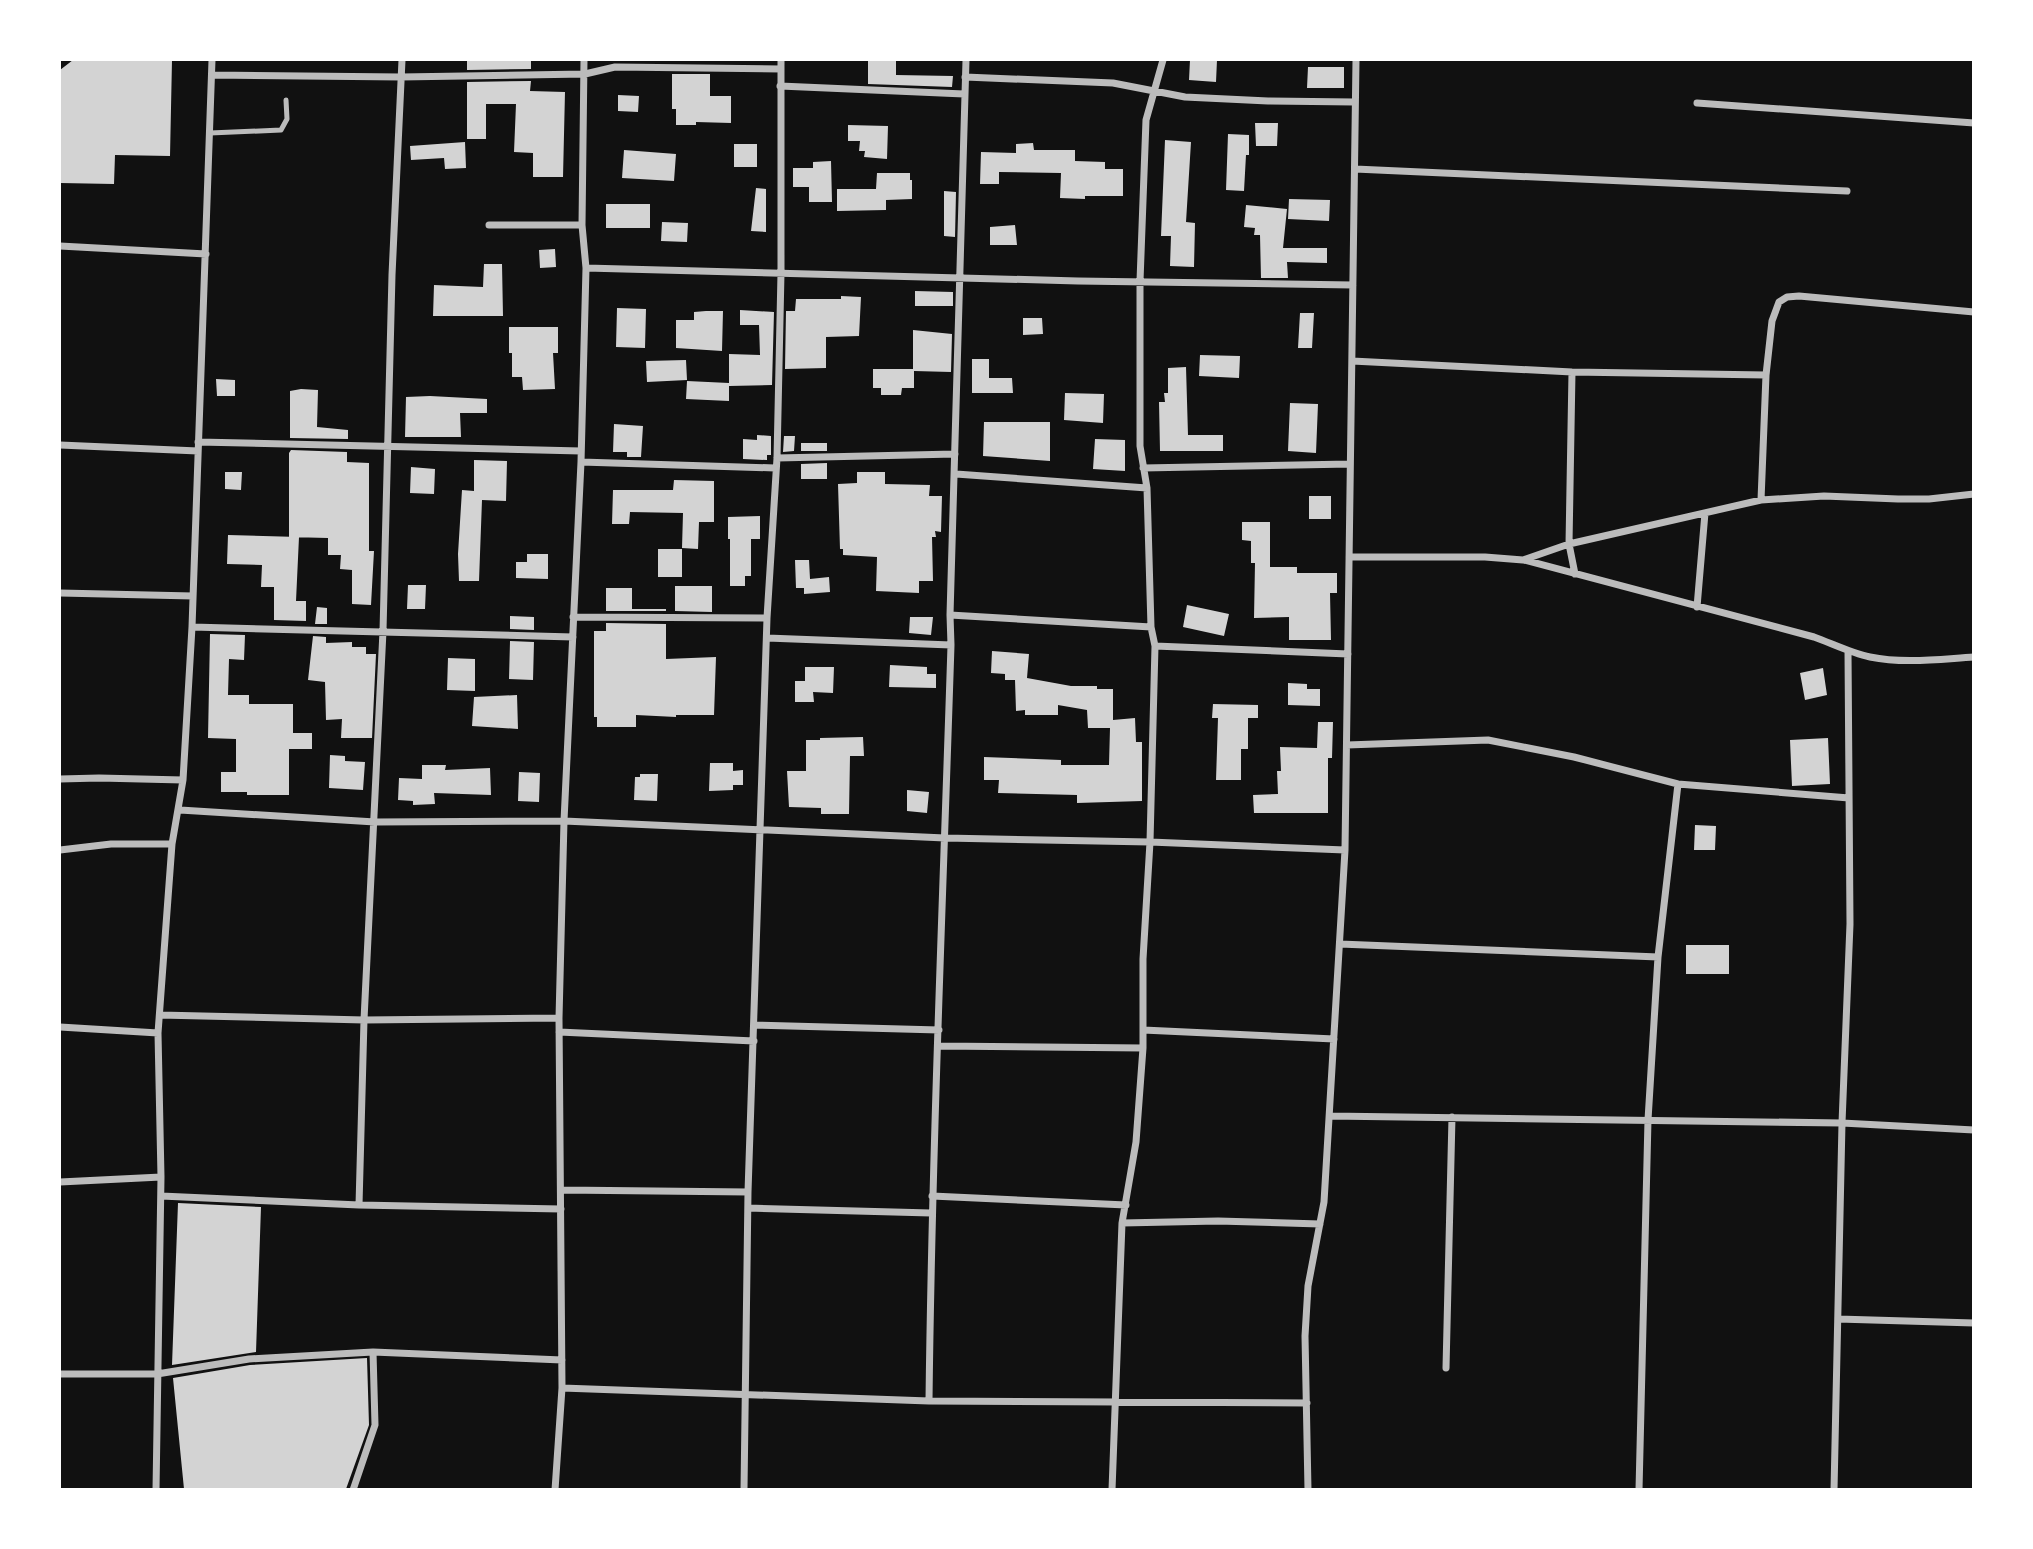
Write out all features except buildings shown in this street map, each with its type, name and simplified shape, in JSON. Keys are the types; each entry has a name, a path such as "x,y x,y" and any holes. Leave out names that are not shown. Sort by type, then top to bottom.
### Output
{"street":[{"path":"156,1489 161,1196 158,1033 172,844 180,810 183,780 192,627 212,60"},
{"path":"359,1205 363,1020 383,631 387,446 402,60"},
{"path":"555,1489 562,1388 559,1017 586,268 582,225 584,60"},
{"path":"744,1489 748,1192 766,638 777,458 781,273 781,60"},
{"path":"929,1401 931,1213 939,1046 966,60"},
{"path":"1112,1489 1122,1223 1136,1142 1143,1048 1143,959 1150,842 1155,646 1151,627 1147,488 1140,446 1140,281 1146,120 1163,60"},
{"path":"1308,1489 1305,1336 1308,1286 1321,1224 1330,1116 1345,850 1356,60"},
{"path":"212,75 401,77 584,74 615,67 781,69"},
{"path":"965,76 1113,83 1199,98 1354,102"},
{"path":"780,86 964,94"},
{"path":"1697,103 1973,123"},
{"path":"1355,169 1847,191"},
{"path":"489,225 582,225"},
{"path":"60,246 206,254"},
{"path":"586,268 1353,285"},
{"path":"1761,500 1766,375 1774,310 1779,302 1787,297 1973,312"},
{"path":"1352,361 1572,372 1766,375"},
{"path":"1572,372 1569,544 1575,574"},
{"path":"198,442 581,451"},
{"path":"60,445 198,451"},
{"path":"777,458 955,454"},
{"path":"581,462 775,468"},
{"path":"1143,468 1350,464"},
{"path":"956,474 1147,488"},
{"path":"1523,560 1569,544 1761,500 1824,496 1919,499 1973,494"},
{"path":"1697,607 1705,513"},
{"path":"1349,557 1485,557 1523,560 1814,637 1874,658 1915,660 1973,657"},
{"path":"60,593 193,596"},
{"path":"950,615 1151,627"},
{"path":"573,617 767,618"},
{"path":"192,627 573,637"},
{"path":"766,638 951,645"},
{"path":"1155,646 1348,654"},
{"path":"1834,1489 1842,1123 1850,924 1848,650"},
{"path":"1347,745 1497,741 1574,757 1678,784 1849,798"},
{"path":"60,779 183,780"},
{"path":"1639,1489 1648,1120 1658,957 1678,784"},
{"path":"180,810 375,822 564,821 945,838 1150,842 1345,850"},
{"path":"60,850 110,844 172,844"},
{"path":"1340,944 1658,957"},
{"path":"160,1015 363,1020 559,1017"},
{"path":"755,1025 939,1030"},
{"path":"60,1027 158,1033"},
{"path":"1143,1030 1334,1039"},
{"path":"559,1032 754,1041"},
{"path":"939,1046 1143,1048"},
{"path":"1330,1116 1842,1123 1973,1130"},
{"path":"1446,1368 1452,1117"},
{"path":"60,1182 161,1177"},
{"path":"562,1190 748,1192"},
{"path":"161,1196 359,1205 561,1209"},
{"path":"932,1196 1126,1205"},
{"path":"748,1208 931,1213"},
{"path":"1122,1223 1218,1221 1321,1224"},
{"path":"1838,1319 1973,1323"},
{"path":"60,1374 157,1374 249,1359 373,1352 562,1360"},
{"path":"353,1489 375,1425 373,1352"},
{"path":"562,1388 929,1401 1307,1403"}],"lane":[{"path":"210,133 281,130 287,119 286,100"}]}
